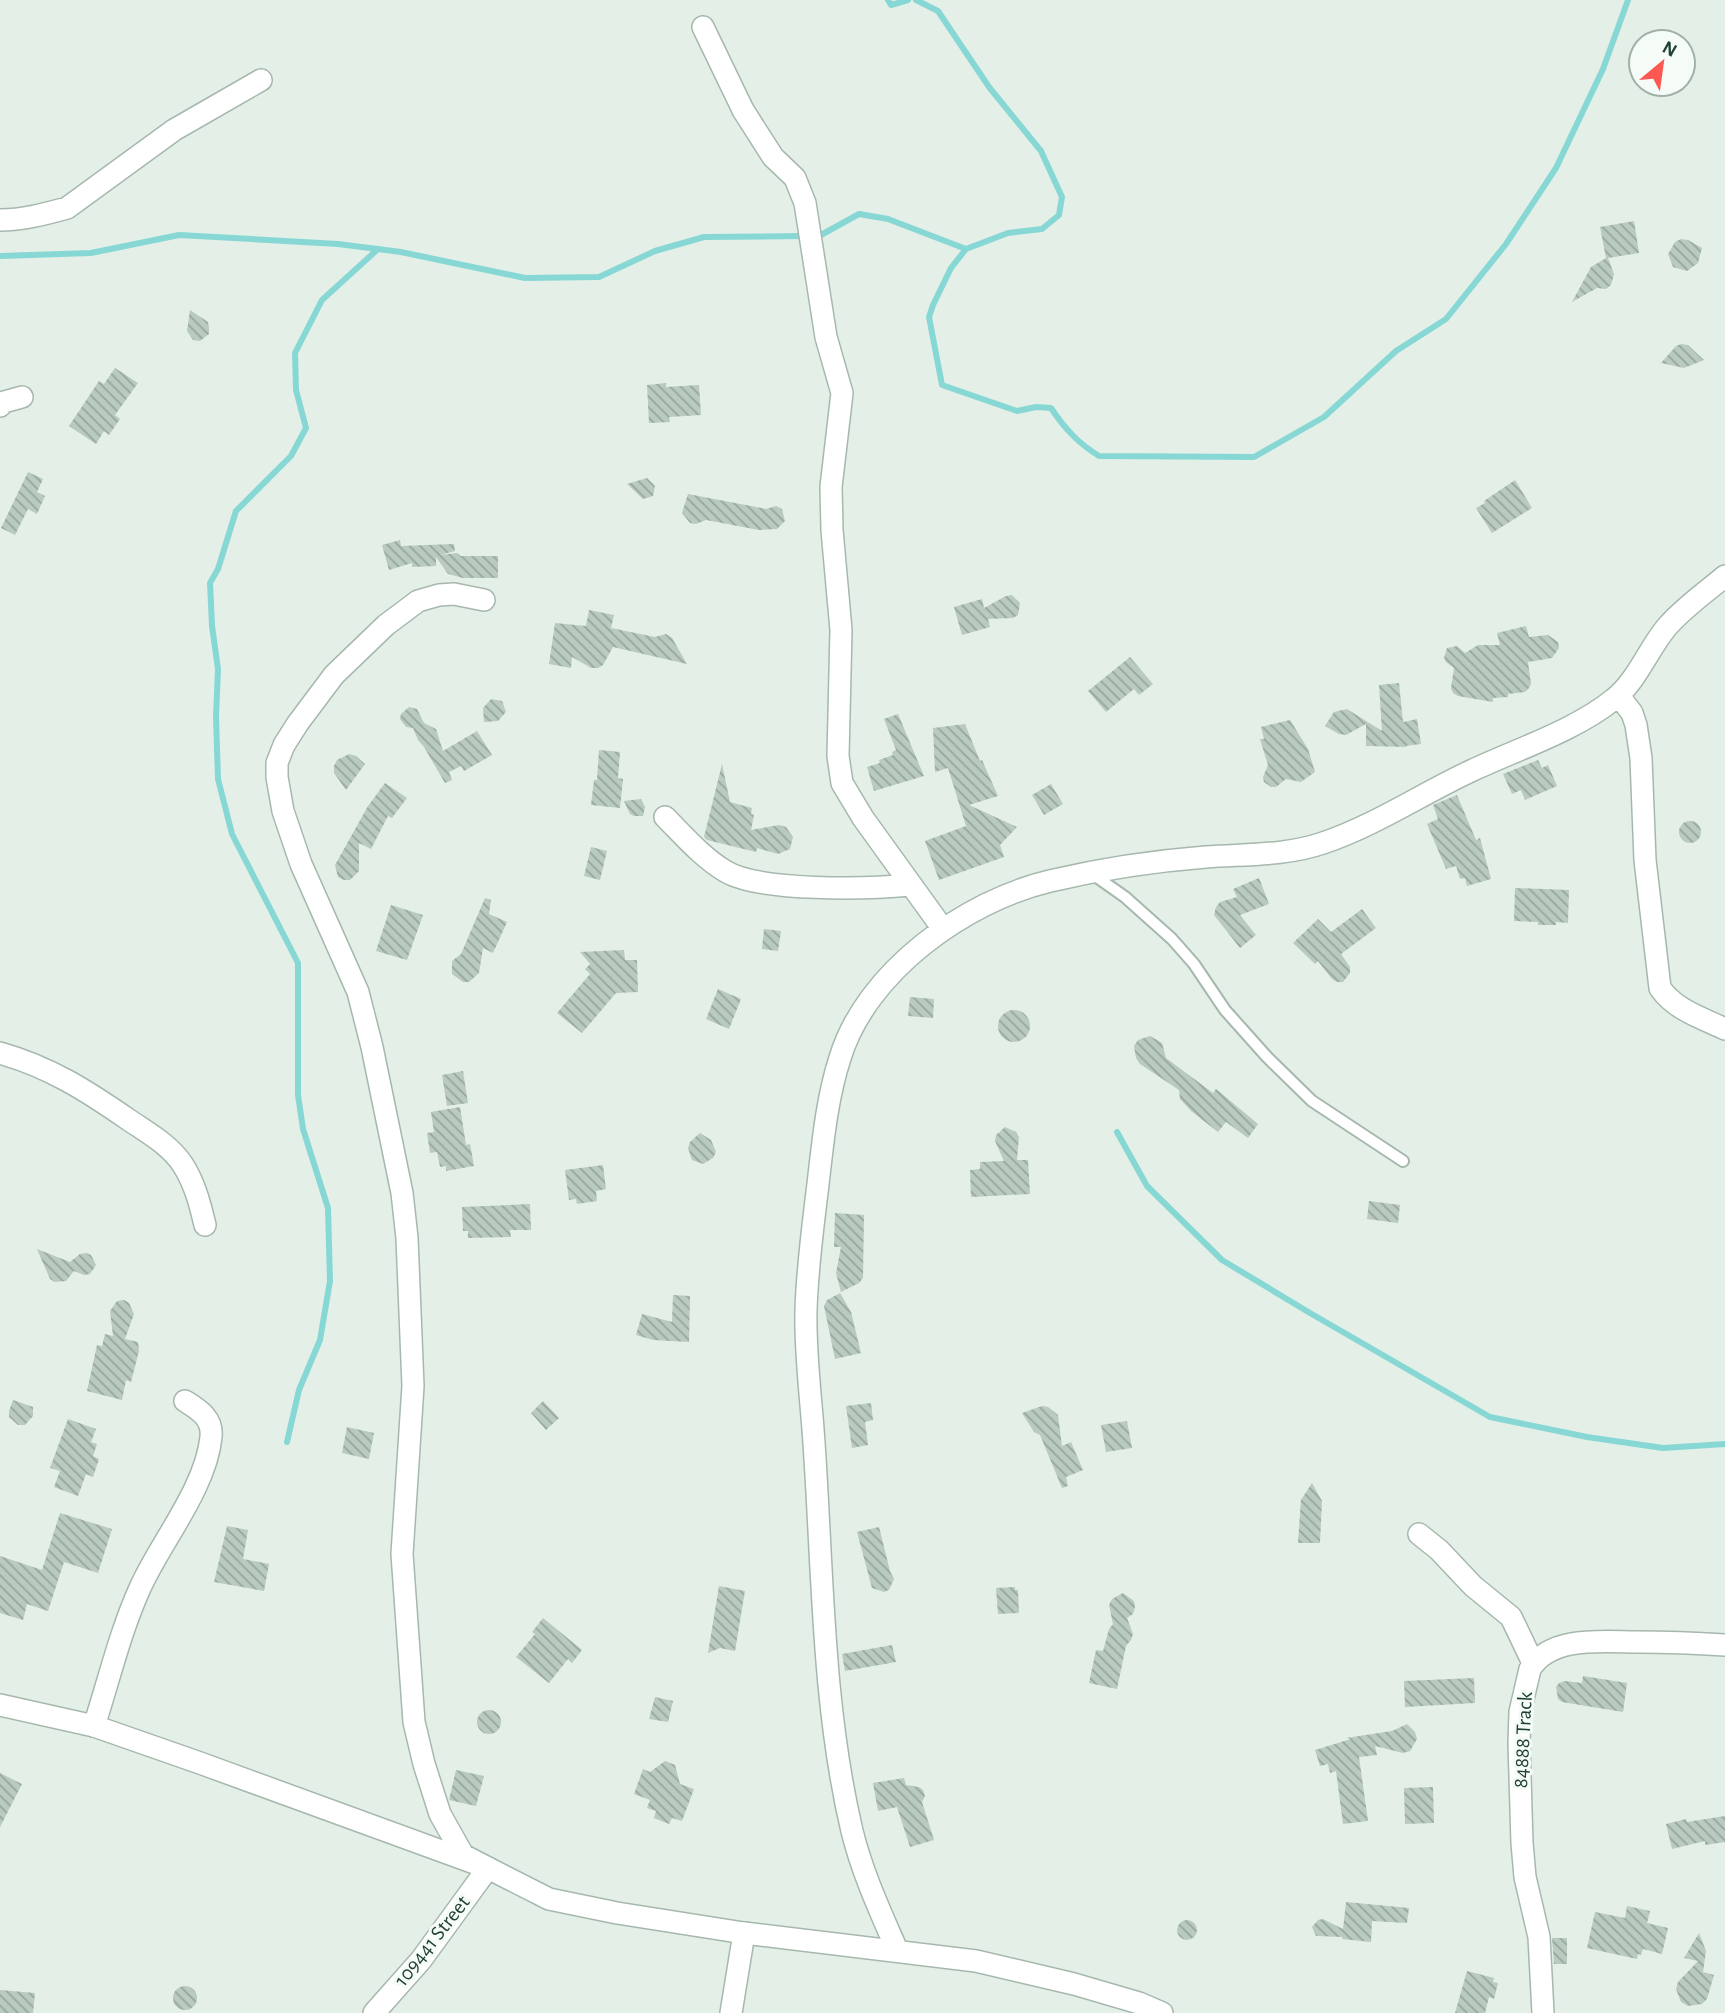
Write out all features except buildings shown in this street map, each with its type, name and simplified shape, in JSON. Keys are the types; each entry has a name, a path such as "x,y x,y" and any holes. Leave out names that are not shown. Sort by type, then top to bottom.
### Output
{"street":[{"path":"703,27 743,110 773,157 795,178 805,203 826,337 842,393 831,487 841,630 838,756 842,783 910,885 943,929"},
{"path":"0,220 47,214 67,208 174,130 261,80"},
{"path":"0,405 22,397"},
{"path":"897,1950 873,1896 853,1836 836,1743 826,1645 806,1316 829,1100 841,1054 854,1025 875,991 895,969 943,929 993,902 1042,883 1090,872 1203,857 1272,854 1322,843 1386,815 1468,772 1571,726 1619,696 1666,629 1682,611 1725,576"},
{"path":"484,600 454,594 439,595 418,601 386,625 334,675 298,723 284,745 277,776 283,811 301,864 358,992 372,1047 401,1193 407,1238 413,1386 402,1554 414,1722 440,1814 463,1855 549,1899 617,1913 744,1933 976,1961 1031,1973 1139,2003 1162,2013"},
{"path":"1619,696 1636,725 1641,758 1645,860 1660,988 1667,998 1679,1007 1725,1029"},
{"path":"665,817 703,855 725,872 739,878 756,882 844,888 910,885"},
{"path":"0,1053 27,1060 70,1080 169,1148 182,1164 197,1191 205,1225"},
{"path":"94,1726 126,1622 141,1585 195,1488 206,1458 211,1437 210,1424 202,1412 185,1401"},
{"path":"1419,1534 1473,1586 1511,1617 1534,1663"},
{"name":"84888 Track","path":"1543,2013 1539,1937 1525,1877 1519,1743 1525,1685 1534,1663 1553,1650 1584,1642 1678,1641 1725,1645"},
{"path":"0,1705 94,1726 488,1868"},
{"name":"109441 Street","path":"374,2013 421,1960 488,1868"},
{"path":"731,2013 744,1933"}],"lane":[{"path":"1090,872 1125,897 1172,939 1194,964 1225,1010 1267,1058 1312,1101 1403,1161"}],"waterway":[{"path":"888,0 891,5 908,0"},
{"path":"916,0 938,11 989,87 1041,151 1062,197 1059,215 1042,229 1008,233 966,249 951,268 929,317 942,385 1017,411 1036,407 1051,408 1072,435 1099,456 1254,457 1324,417 1396,351 1446,319 1506,244 1556,168 1603,69 1628,0"},
{"path":"821,235 859,214 888,219 966,249"},
{"path":"0,256 91,253 179,235 338,244 401,252 525,278 599,277 655,251 704,237 805,236"},
{"path":"287,1442 299,1390 320,1340 330,1281 328,1208 303,1129 298,1095 298,963 232,834 218,779 218,669 210,583 218,569 236,511 291,456 306,428 296,390 295,353 322,300 378,249"},
{"path":"1117,1132 1147,1186 1222,1260 1490,1417 1587,1437 1663,1448 1725,1444"}]}
